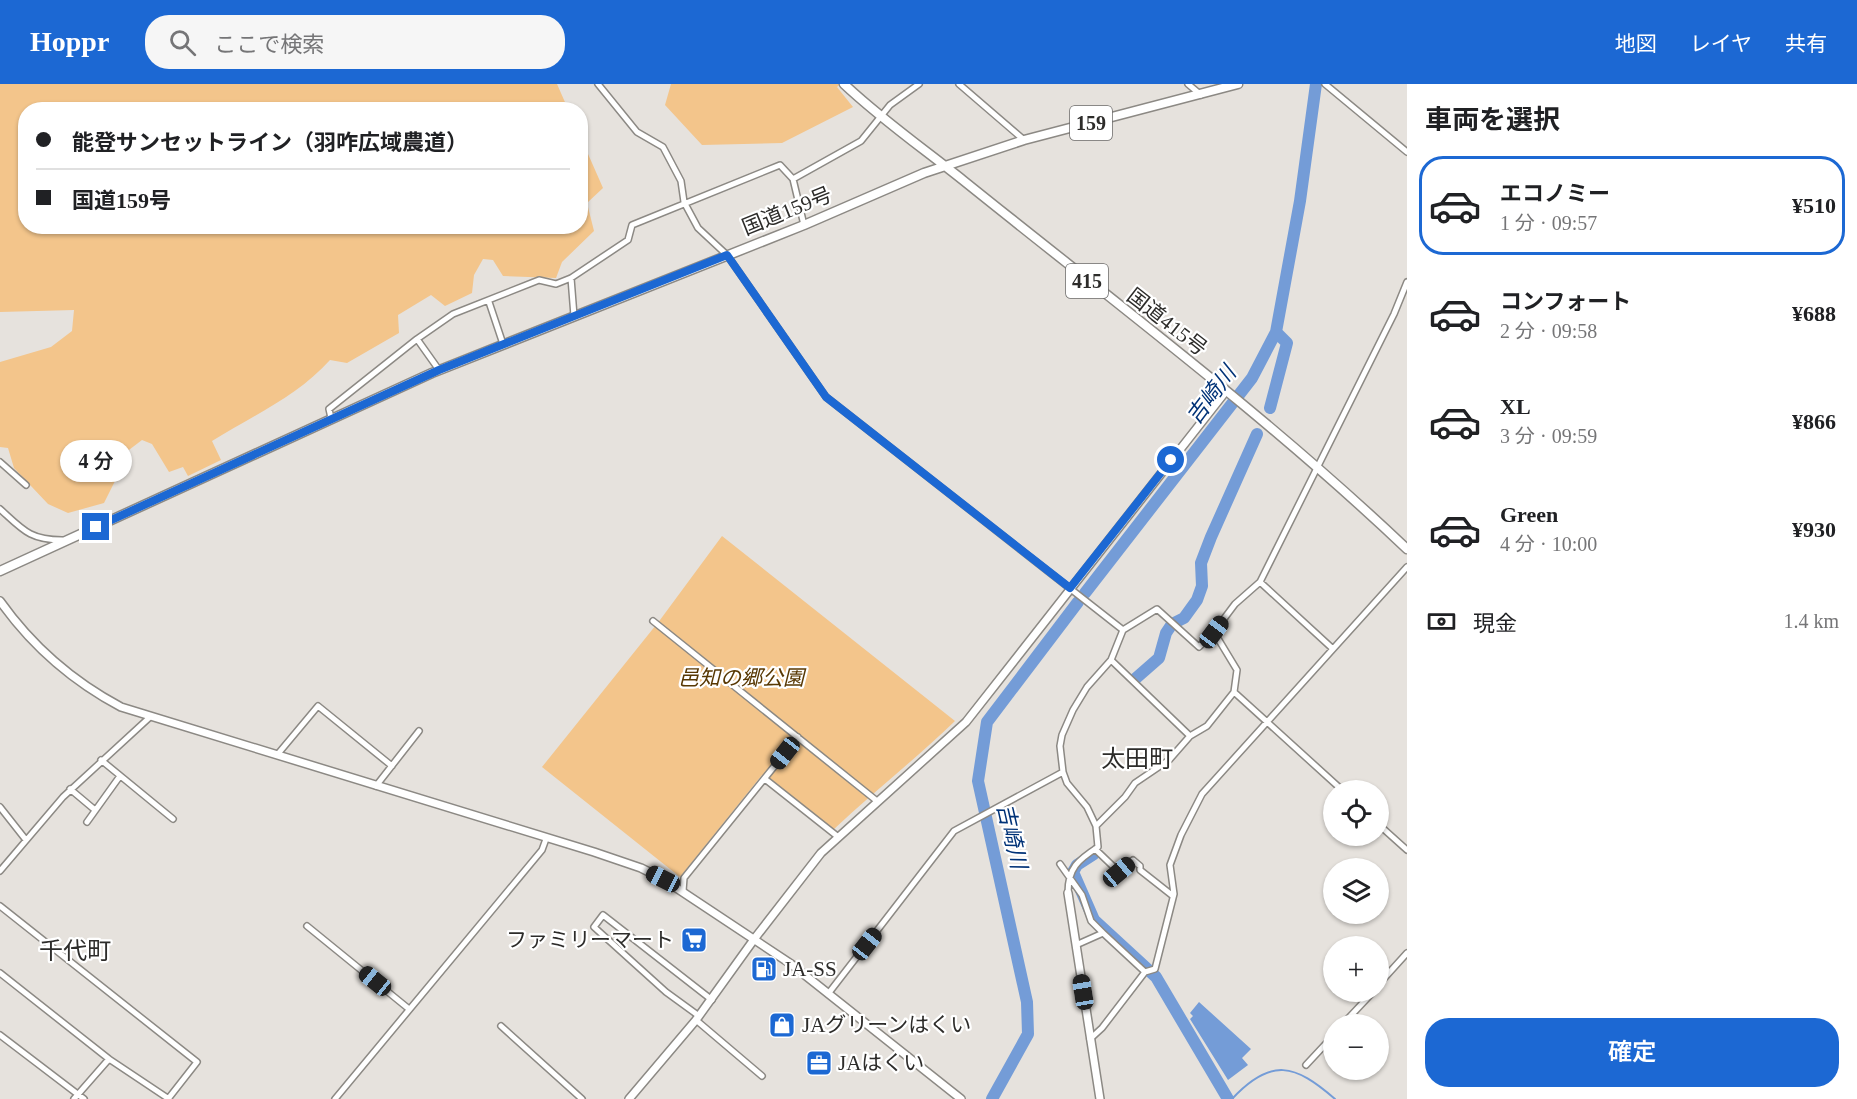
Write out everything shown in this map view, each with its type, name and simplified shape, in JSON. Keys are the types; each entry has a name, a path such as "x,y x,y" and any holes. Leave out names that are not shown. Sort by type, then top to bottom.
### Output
{"highway":[{"name":"国道159号","path":"0,571 439,370 944,167 1024,140 1238,84"},
{"name":"国道415号","path":"849,86 944,167 1319,467 1407,549"}],"street":[{"path":"598,84 637,132 663,147 681,181 684,202 698,228 727,255 826,397 1123,630"},
{"path":"793,179 858,143 890,105 919,84"},
{"path":"959,84 1024,140"},
{"path":"1188,84 1201,95"},
{"path":"1325,84 1407,152"},
{"path":"331,418 330,409 417,339 453,314 489,302 539,280 556,284 571,278 628,240 632,225 684,202 780,165 793,179 804,225"},
{"path":"571,278 574,316"},
{"path":"1100,1099 1068,893 1072,866 1098,847 1096,826 1087,807 1067,783 1063,772 1060,746 1062,735 1087,687 1111,660 1123,630 1157,609 1199,647 1214,632 1235,604 1260,582 1319,467 1407,282"},
{"path":"1401,297 1407,301"},
{"path":"489,302 503,344"},
{"path":"417,339 439,370"},
{"path":"633,1098 698,1018 755,938 837,836 943,745 966,722 1070,588 1228,393"},
{"path":"0,462 26,485"},
{"path":"0,509 28,534 41,540 67,540"},
{"path":"0,520 8,516"},
{"path":"1090,1039 1148,971 1173,896 1170,865 1181,835 1202,794 1407,567"},
{"path":"1260,582 1333,649"},
{"path":"0,601 52,661 99,695 150,717 641,868 683,891 755,938 961,1099"},
{"path":"653,621 877,801"},
{"path":"1096,826 1135,783 1169,760 1190,736 1207,726 1234,692 1237,670 1214,632"},
{"path":"1111,660 1190,736"},
{"path":"1234,692 1331,780"},
{"path":"277,755 318,706 392,766"},
{"path":"0,871 70,789 150,717"},
{"path":"376,786 419,731"},
{"path":"683,891 684,878 798,737"},
{"path":"101,760 172,819"},
{"path":"828,994 954,831 1063,772"},
{"path":"87,822 120,776"},
{"path":"765,779 837,836"},
{"path":"70,789 95,810"},
{"path":"0,807 26,840"},
{"path":"1389,834 1407,850"},
{"path":"335,1099 542,850 546,839"},
{"path":"1095,849 1119,872 1133,860 1140,866 1140,870 1173,896"},
{"path":"1060,864 1082,895 1090,921 1148,971"},
{"path":"0,906 197,1062 169,1099 109,1059 0,973"},
{"path":"712,1000 603,915 594,927 762,1077"},
{"path":"307,926 409,1009"},
{"path":"1076,945 1103,933"},
{"path":"1389,973 1407,953"},
{"path":"1352,1014 1364,1002"},
{"path":"501,1026 582,1099"},
{"path":"0,1035 76,1097 84,1099"},
{"path":"1306,1065 1323,1047"},
{"path":"76,1097 109,1059"}],"green space":[{"path":"0,84 557,84 565,102 18,102 18,234 588,234 588,207 594,231 562,262 556,278 503,276 493,260 483,259 474,275 472,293 445,306 431,295 398,315 399,333 347,363 330,360 289,395 212,441 221,460 188,476 183,467 169,472 152,444 142,440 121,456 118,475 104,503 68,513 48,504 14,468 8,448 0,447 0,362 51,347 72,331 74,310 0,312"},
{"path":"671,84 840,84 837,87 853,107 782,143 702,145 665,105"},
{"path":"588,154 603,188 588,202"},
{"name":"邑知の郷公園","path":"722,536 955,721 833,830 762,775 680,877 542,767 660,620"}],"water":[{"path":"1199,1002 1251,1049 1242,1058 1248,1065 1228,1080 1190,1019 1193,1016 1190,1013"}],"waterway":[{"name":"吉崎川","path":"1270,408 1287,343 1276,332 1300,201 1316,84"},
{"name":"吉崎川","path":"1085,593 1252,378 1276,332"},
{"name":"吉崎川","path":"1135,679 1159,658 1166,633 1172,624 1184,618 1197,600 1202,586 1201,563 1257,434"},
{"name":"吉崎川","path":"992,1099 1028,1034 1027,1002 978,781 987,722 1078,602"},
{"name":"吉崎川","path":"1094,854 1077,865 1073,872 1094,920 1156,977 1228,1099"},
{"path":"1232,1099 1259,1076 1271,1071 1283,1070 1308,1078 1335,1099"}],"place":[{"name":"ファミリーマート","path":"694,940"},
{"name":"JA-SS","path":"764,969"},
{"name":"JAグリーンはくい","path":"782,1025"},
{"name":"JAはくい","path":"819,1063"}],"district":[{"name":"太田町","path":"1137,759"},
{"name":"千代町","path":"75,951"}],"route":[{"path":"96,527 439,370 727,255 826,397 1070,588 1171,460"}]}
